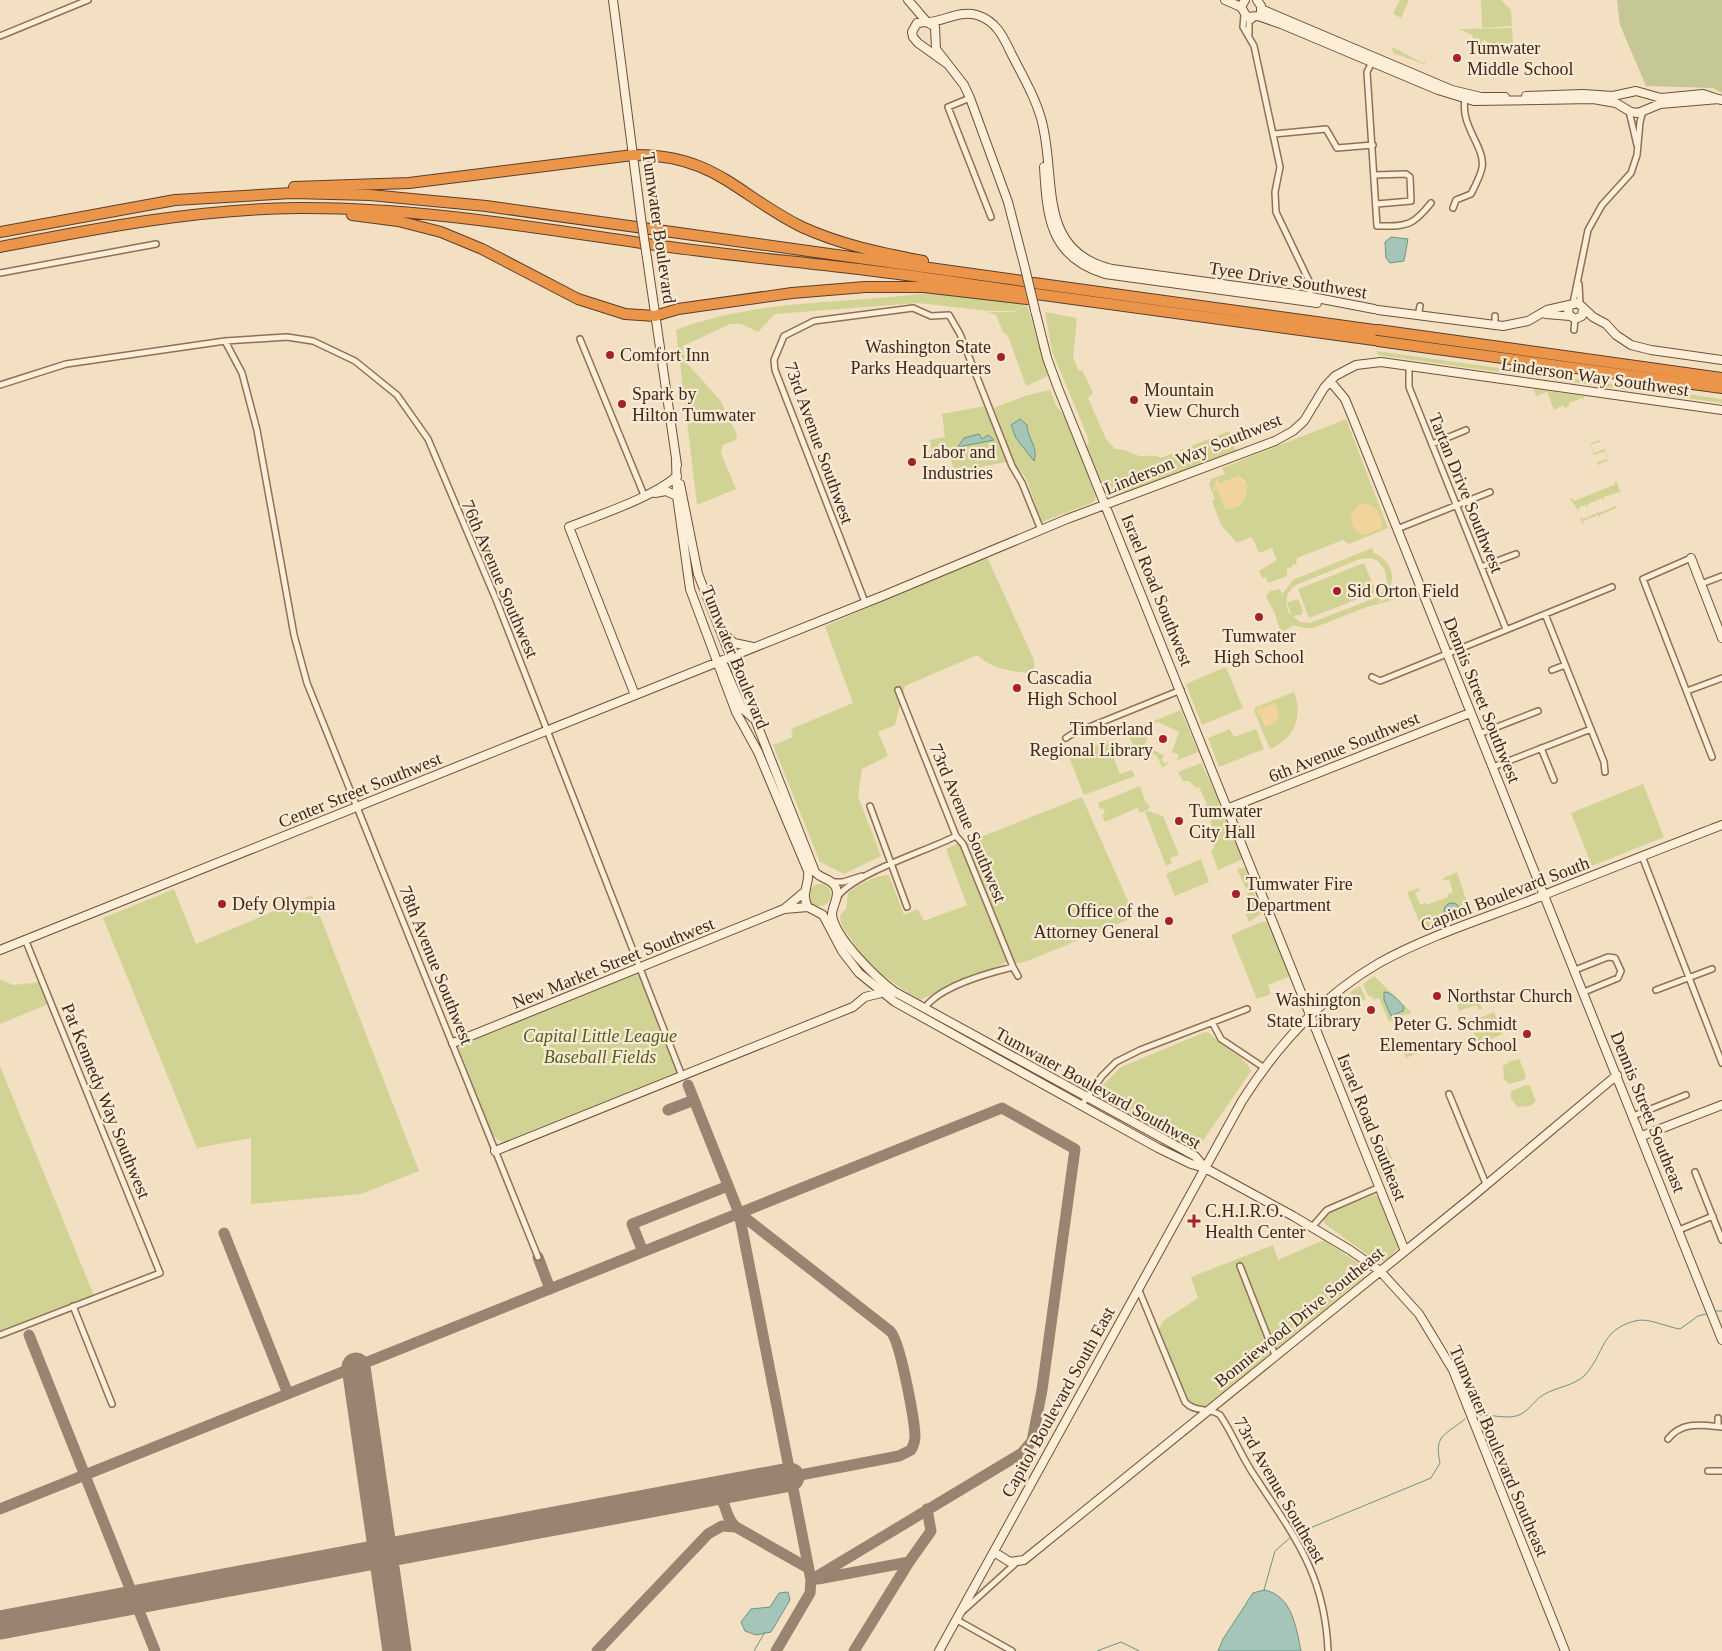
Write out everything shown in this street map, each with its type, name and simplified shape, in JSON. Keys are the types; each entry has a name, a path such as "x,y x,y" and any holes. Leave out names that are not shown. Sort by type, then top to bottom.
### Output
{"highway":[{"path":"0,232 170,198 230,191 401,184 634,155 669,157 700,165 723,176 794,222 837,241 878,252 1018,281 409,197 273,194 182,199 135,206"},
{"path":"0,247 139,221 253,210 332,208 412,212 769,261 866,270 1026,296 924,288 865,287 792,293 678,309 655,316 625,314 589,304 475,246 427,228 367,217 253,210"},
{"path":"1036,297 1142,312 1182,314 1376,335 1722,388"},
{"path":"1036,297 1376,335 1722,378"}],"street":[{"path":"0,36 88,0"},
{"name":"Tumwater Boulevard","path":"613,0 641,218 676,460 698,574 816,872 823,878"},
{"path":"908,0 928,22 936,35"},
{"path":"908,0 914,16 913,37 919,44"},
{"path":"1225,0 1242,5 1258,14 1465,100 1489,103 1593,100 1616,103 1638,113 1667,103 1720,100"},
{"path":"1257,0 1258,14"},
{"path":"1242,5 1244,27 1254,46 1280,169 1275,192 1276,212 1310,283 1310,299"},
{"path":"909,46 929,44 943,23 957,14"},
{"name":"Tyee Drive Southwest","path":"928,22 957,14 977,15 995,25 1025,80 1034,102 1038,106 1047,142 1054,218 1068,243 1082,257 1099,266 1112,269 1374,309 1310,299"},
{"path":"1249,35 1249,22 1258,14"},
{"path":"1258,14 1444,87 1470,95 1489,97 1583,94 1613,96 1642,92 1661,98 1704,94 1720,100"},
{"path":"906,38 921,22 928,22"},
{"name":"Israel Road Southwest","path":"936,35 936,49 964,85 970,98 1008,202 1025,268 1036,297 1049,365 1311,1014"},
{"name":"Israel Road Southwest","path":"919,44 946,63"},
{"path":"1372,62 1367,72 1377,226 1407,226 1418,220 1432,203"},
{"path":"1632,92 1625,100 1638,146"},
{"path":"1574,330 1578,283 1588,230 1602,204 1631,173 1637,155 1647,101 1642,92"},
{"path":"970,98 948,107 991,217"},
{"path":"1453,208 1456,200 1471,194 1482,168 1481,158 1464,116 1465,100"},
{"path":"1274,134 1326,129 1337,148 1373,145"},
{"path":"1375,175 1406,174 1410,177 1412,197 1411,201 1377,204"},
{"path":"0,273 156,244"},
{"path":"1576,305 1606,324 1624,341 1639,348 1722,360"},
{"path":"1575,317 1576,305"},
{"name":"Tyee Drive Southwest","path":"1378,310 1495,326 1518,324 1544,314 1551,309 1576,305"},
{"path":"1418,316 1420,306"},
{"name":"73rd Avenue Southwest","path":"866,602 774,370 777,348 784,336 799,327 831,317 861,316 913,308 931,316 950,315 960,334 1010,461 1041,530"},
{"name":"Tyee Drive Southwest","path":"1544,314 1593,317"},
{"path":"1495,316 1495,326"},
{"name":"76th Avenue Southwest","path":"0,385 66,364 224,340 270,337 313,341 355,361 397,395 428,439 452,500 497,602 682,1076"},
{"path":"580,339 644,495"},
{"name":"78th Avenue Southwest","path":"224,340 242,373 257,430 288,606 307,683 538,1257"},
{"name":"Linderson Way Southwest","path":"730,656 1041,530 1285,436 1304,421 1330,381 1348,368 1364,363 1380,362 1722,410"},
{"name":"Tartan Drive Southwest","path":"1408,366 1409,387 1506,629"},
{"name":"Dennis Street Southwest","path":"1330,381 1347,404 1545,894"},
{"path":"1432,444 1466,430"},
{"name":"Tumwater Boulevard","path":"676,460 677,496 690,589 719,661 720,670 736,712 758,752 808,871 808,883"},
{"path":"635,695 569,527 670,483 677,476"},
{"path":"644,495 666,491 677,496"},
{"path":"1397,529 1490,492"},
{"path":"1482,567 1516,554"},
{"path":"1712,757 1643,579 1691,558 1722,638"},
{"path":"1701,584 1722,576"},
{"path":"1372,678 1380,680 1436,659 1446,652 1612,587"},
{"path":"1545,614 1604,762 1604,772"},
{"path":"720,630 734,643 753,647"},
{"name":"Center Street Southwest","path":"0,950 730,656"},
{"path":"719,661 724,666 742,708 754,719"},
{"path":"1552,670 1565,665"},
{"path":"1687,691 1722,678"},
{"name":"73rd Avenue Southwest","path":"898,690 956,836 963,844 1018,976"},
{"path":"1066,738 1181,690"},
{"path":"1479,734 1538,710"},
{"name":"6th Avenue Southwest","path":"1229,808 1470,712"},
{"path":"1493,767 1591,728"},
{"path":"1541,748 1554,780"},
{"path":"870,806 890,865 907,907"},
{"name":"Capitol Boulevard South","path":"1263,1067 1311,1014 1360,975 1390,958 1446,933 1722,824"},
{"path":"836,933 833,916 834,905 837,896 843,890 890,865 956,836"},
{"path":"1642,856 1722,1063"},
{"path":"831,882 865,877"},
{"path":"836,933 824,917 808,907 803,893 808,883 823,878 831,882 836,889 837,896"},
{"name":"New Market Street Southwest","path":"784,909 803,893"},
{"name":"Dennis Street Southeast","path":"1545,894 1722,1340"},
{"path":"817,912 834,905"},
{"name":"New Market Street Southwest","path":"453,1043 784,909 808,907"},
{"name":"Tumwater Boulevard Southwest","path":"836,933 848,959 865,979 882,993 1158,1148 1191,1164 1205,1168"},
{"name":"Tumwater Boulevard Southwest","path":"836,933 874,976 924,1009 1195,1156 1205,1168"},
{"name":"Pat Kennedy Way Southwest","path":"25,939 160,1273 72,1306"},
{"path":"1575,970 1608,957 1616,958 1620,966 1621,971 1618,978 1584,992"},
{"path":"924,1009 929,1000 941,993 993,972 1013,967"},
{"path":"1656,990 1712,969"},
{"path":"865,979 865,997"},
{"path":"495,1151 853,1007 865,997 882,993"},
{"path":"1081,1106 1086,1096 1116,1062 1247,1009"},
{"name":"Israel Road Southeast","path":"1311,1014 1405,1251"},
{"path":"1212,1022 1221,1039 1263,1067"},
{"name":"Capitol Boulevard South East","path":"939,1651 1138,1287 1263,1067"},
{"name":"Bonniewood Drive Southeast","path":"1017,1562 1024,1560 1405,1251 1617,1074"},
{"path":"1449,1094 1486,1184"},
{"path":"1634,1116 1686,1095"},
{"path":"1642,1136 1722,1105"},
{"name":"Tumwater Boulevard Southeast","path":"1205,1168 1312,1228 1380,1271 1419,1314 1452,1370 1565,1651"},
{"path":"1695,1172 1722,1240"},
{"path":"1312,1228 1327,1210 1380,1187"},
{"path":"1679,1230 1713,1216"},
{"path":"1240,1266 1275,1355"},
{"name":"73rd Avenue Southeast","path":"1138,1287 1182,1398 1193,1409 1207,1410 1220,1415 1253,1474 1304,1552 1322,1600 1328,1651"},
{"path":"0,1335 72,1306 112,1404"},
{"path":"1668,1439 1675,1431 1687,1426 1720,1426 1718,1418"},
{"path":"1708,1471 1722,1471"},
{"path":"994,1552 1008,1561 1017,1562"},
{"path":"1012,1651 958,1618 1017,1562"}],"green space":[{"path":"1400,0 1409,0 1401,18 1393,14"},
{"path":"1481,0 1501,0 1511,10 1512,26 1482,28"},
{"path":"1617,0 1722,0 1722,93 1713,88 1646,86 1620,25"},
{"path":"1512,28 1513,44 1487,46 1487,41 1483,40 1481,44 1474,41 1472,35 1459,29"},
{"path":"1392,47 1423,63 1427,59 1424,64 1393,53"},
{"path":"928,293 1027,304 1014,311 988,311 918,303 775,314 758,332 741,324 730,324 683,346 685,361 720,400 737,435 736,440 723,445 721,453 736,489 697,505 676,330 706,320 768,308"},
{"path":"1027,305 1048,376 1026,386 1008,336 1003,332 996,315 988,312 1013,312"},
{"path":"1045,312 1077,318 1073,358 1079,371 1082,370 1093,393 1088,398 1106,439 1115,449 1125,450 1140,456 1153,455 1161,458 1229,431 1236,451 1115,497 1102,487 1086,450 1089,440 1052,351"},
{"path":"1377,351 1722,399 1722,403 1377,355"},
{"path":"1534,389 1584,396 1584,400 1582,398 1569,403 1569,406 1564,408 1563,405 1554,410 1547,392 1536,396"},
{"path":"1050,390 1056,405 1065,417 1096,496 1094,502 1042,522 1026,478 1015,465 994,408 1025,396"},
{"path":"985,406 1007,462 954,472 949,451 932,454 930,440 945,437 942,414"},
{"path":"1346,419 1388,528 1349,544 1343,540 1297,558 1296,565 1292,563 1293,566 1287,569 1287,576 1268,583 1266,577 1262,578 1259,571 1277,560 1272,548 1259,553 1253,539 1250,537 1237,543 1221,525 1212,501 1215,499 1209,485 1211,479 1225,474 1222,468","holes":["1239,476 1245,481 1247,488 1239,506 1225,509 1217,488 1213,491 1217,480 1219,484"]},
{"path":"1599,440 1602,444 1599,442 1591,445 1594,453 1605,449 1609,460 1599,464 1599,467 1596,460 1598,462 1608,459 1605,451 1594,455 1590,444"},
{"path":"1616,480 1621,494 1619,492 1604,497 1604,501 1602,498 1588,504 1588,508 1586,505 1579,507 1579,511 1570,499 1572,498 1574,501 1614,485"},
{"path":"1616,506 1616,508 1600,515 1600,518 1598,515 1583,521 1584,525 1582,523 1580,516 1583,519 1597,513 1597,510 1599,513"},
{"path":"1372,548 1374,553 1387,563 1392,577 1388,591 1377,603 1395,595 1396,599 1367,607 1313,628 1293,625 1284,631 1280,630 1274,611 1266,597 1270,591 1280,589 1282,594 1293,580","holes":["1370,558 1378,561 1385,570 1387,582 1382,592 1375,598 1310,623 1300,622 1289,613 1287,598 1290,591 1296,585 1360,559"]},
{"path":"987,557 1034,660 1034,674 997,667 977,655 905,686 895,725 878,732 888,756 862,769 858,796 881,856 844,874 820,862 773,745 793,737 791,729 853,703 825,626"},
{"name":"Sid Orton Field","path":"1364,563 1376,592 1309,618 1298,589"},
{"path":"1298,599 1303,611 1301,615 1292,616 1287,603"},
{"path":"1226,667 1243,708 1202,725 1186,684"},
{"path":"1294,692 1298,710 1295,726 1286,739 1270,749 1254,711 1256,707"},
{"path":"1181,710 1198,752 1176,761 1179,755 1172,752 1179,732 1158,722 1153,723 1144,746 1164,755 1162,760 1164,763 1170,762 1162,768 1155,754 1139,759 1129,736 1125,737 1124,733"},
{"path":"1230,729 1234,737 1256,729 1264,749 1219,767 1208,738"},
{"path":"1107,740 1120,774 1132,770 1135,776 1084,795 1069,757"},
{"path":"1201,763 1220,802 1217,808 1208,812 1203,806 1207,804 1199,787 1196,788 1189,781 1183,781 1178,772"},
{"path":"1643,784 1664,837 1592,866 1571,813"},
{"path":"1140,786 1146,803 1150,806 1149,809 1140,813 1137,808 1105,822 1102,815 1105,813 1103,808 1100,809 1098,803"},
{"path":"1082,797 1135,917 1025,962 1012,964 963,844"},
{"path":"1148,811 1163,816 1179,855 1170,858 1172,863 1166,866 1145,812"},
{"path":"1220,816 1228,820 1243,859 1218,870 1211,850 1214,848 1215,839 1219,836 1217,830 1213,831 1210,821"},
{"path":"959,843 1007,962 920,1000 873,967 858,950 843,928 840,915 846,909 848,893 867,881 884,875 889,875 904,915 918,909 924,921 967,905 946,849"},
{"path":"1201,859 1209,882 1175,896 1166,874"},
{"path":"1245,868 1262,913 1249,922 1245,912 1250,909 1247,891 1237,869"},
{"path":"1457,872 1469,908 1472,907 1473,912 1423,931 1407,892 1419,888 1420,890 1415,893 1420,905 1425,903 1426,905 1448,897 1448,894 1453,892 1449,879 1444,881 1443,878"},
{"path":"820,884 828,887 831,895 828,903 820,906 812,903 809,895 812,887"},
{"path":"174,889 196,944 312,895 419,1171 361,1194 251,1204 251,1138 197,1148 103,918"},
{"path":"1261,922 1269,922 1290,976 1268,985 1271,994 1257,999 1231,935"},
{"name":"Capital Little League Baseball Fields","path":"639,972 679,1075 510,1142 496,1138 492,1134 459,1049 460,1043"},
{"path":"1374,976 1412,1013 1396,1017 1396,1019 1389,1022 1379,998 1374,1000 1371,996 1368,996 1363,984"},
{"path":"0,979 13,985 43,982 51,1003 0,1024"},
{"path":"1360,986 1366,999 1355,1004 1350,992"},
{"path":"1476,992 1482,1009 1479,1010 1476,1005 1459,1011 1456,1000"},
{"path":"1494,1012 1503,1034 1479,1044 1471,1027 1467,1025 1465,1020 1470,1018 1474,1020"},
{"path":"1205,1032 1210,1033 1220,1043 1239,1056 1251,1071 1198,1148 1185,1146 1098,1098 1097,1091 1121,1067"},
{"path":"1403,1042 1408,1053 1419,1049 1420,1052 1406,1058 1400,1044"},
{"path":"1519,1059 1526,1075 1524,1080 1509,1084 1504,1079 1503,1066"},
{"path":"0,1066 95,1298 0,1337"},
{"path":"1526,1085 1530,1086 1536,1101 1530,1106 1517,1107 1511,1098 1511,1091"},
{"path":"1375,1139 1377,1144 1381,1142 1383,1147 1387,1146 1397,1171 1393,1173 1395,1179 1391,1180 1393,1185 1389,1190 1385,1179 1382,1177 1370,1140"},
{"path":"1374,1195 1380,1197 1399,1247 1389,1258 1379,1263 1325,1224 1323,1219 1329,1213"},
{"path":"1324,1240 1364,1267 1364,1277 1207,1406 1195,1406 1187,1402 1159,1329 1163,1321 1198,1298 1191,1277 1273,1245 1278,1260"}],"sand":[{"path":"1239,476 1246,485 1245,499 1235,507 1225,509 1217,488 1213,492 1212,489 1217,483 1216,479 1218,478 1219,484"},
{"path":"1360,504 1375,508 1383,523 1381,528 1365,535 1356,530 1351,515"},
{"path":"1275,703 1279,715 1278,718 1265,727 1259,713 1258,718 1257,710 1263,705 1261,709"}],"shaded area":[{"path":"1391,237 1408,239 1404,261 1390,263 1386,258 1385,242"},
{"path":"1020,419 1027,425 1035,451 1034,461 1016,438 1011,425"},
{"path":"979,434 982,439 988,435 994,440 958,447 964,438"},
{"path":"1452,903 1460,911 1452,919 1444,911"},
{"path":"1384,992 1393,995 1398,1000 1404,1007 1403,1011 1391,1016 1384,1000"},
{"path":"1379,1150 1387,1160 1390,1169 1387,1174 1384,1173 1377,1152"},
{"path":"1264,1590 1281,1598 1287,1605 1294,1622 1301,1651 1218,1651 1223,1639 1253,1593"},
{"path":"788,1592 790,1600 771,1632 756,1635 745,1631 741,1622 751,1609 770,1607 779,1593"}],"waterway":[{"path":"1715,1311 1722,1311"},
{"path":"1478,1415 1516,1416 1524,1412 1543,1395 1581,1379 1591,1367 1609,1336 1624,1325 1645,1320 1680,1329 1698,1316 1706,1314"},
{"path":"1298,1533 1431,1478 1440,1463 1438,1447 1442,1437 1465,1419"},
{"path":"1264,1590 1275,1551 1291,1537"},
{"path":"754,1651 765,1632"},
{"path":"1097,1651 1121,1642 1139,1651"}],"taxiway":[{"path":"688,1085 739,1213 811,1580 810,1593 776,1651"},
{"path":"668,1110 694,1100"},
{"path":"0,1509 1002,1108 1075,1149 1042,1390 1032,1441 1022,1453 811,1580"},
{"path":"643,1252 632,1224 728,1186"},
{"path":"739,1213 890,1331 898,1348 909,1397 915,1435 911,1450 899,1456 790,1477"},
{"path":"224,1233 288,1394"},
{"path":"538,1257 550,1289"},
{"path":"29,1335 155,1651"},
{"path":"704,1493 713,1495 723,1502 728,1517 736,1527 808,1568"},
{"path":"818,1579 909,1562 931,1531 927,1509"},
{"path":"597,1651 708,1534 722,1526 736,1527"},
{"path":"854,1651 909,1562"}],"runway":[{"path":"356,1367 397,1651"},
{"path":"0,1625 790,1477"}],"place":[{"name":"Tumwater Middle School","path":"1457,58"},
{"name":"Comfort Inn","path":"610,355"},
{"name":"Washington State Parks Headquarters","path":"1001,357"},
{"name":"Mountain View Church","path":"1134,400"},
{"name":"Spark by Hilton Tumwater","path":"622,404"},
{"name":"Labor and Industries","path":"912,462"},
{"name":"Sid Orton Field","path":"1337,591"},
{"name":"Tumwater High School","path":"1259,617"},
{"name":"Cascadia High School","path":"1017,688"},
{"name":"Timberland Regional Library","path":"1163,739"},
{"name":"Tumwater City Hall","path":"1179,821"},
{"name":"Tumwater Fire Department","path":"1236,894"},
{"name":"Defy Olympia","path":"222,904"},
{"name":"Office of the Attorney General","path":"1169,921"},
{"name":"Northstar Church","path":"1437,996"},
{"name":"Washington State Library","path":"1371,1010"},
{"name":"Peter G. Schmidt Elementary School","path":"1527,1034"},
{"name":"C.H.I.R.O. Health Center","path":"1194,1221"}]}
